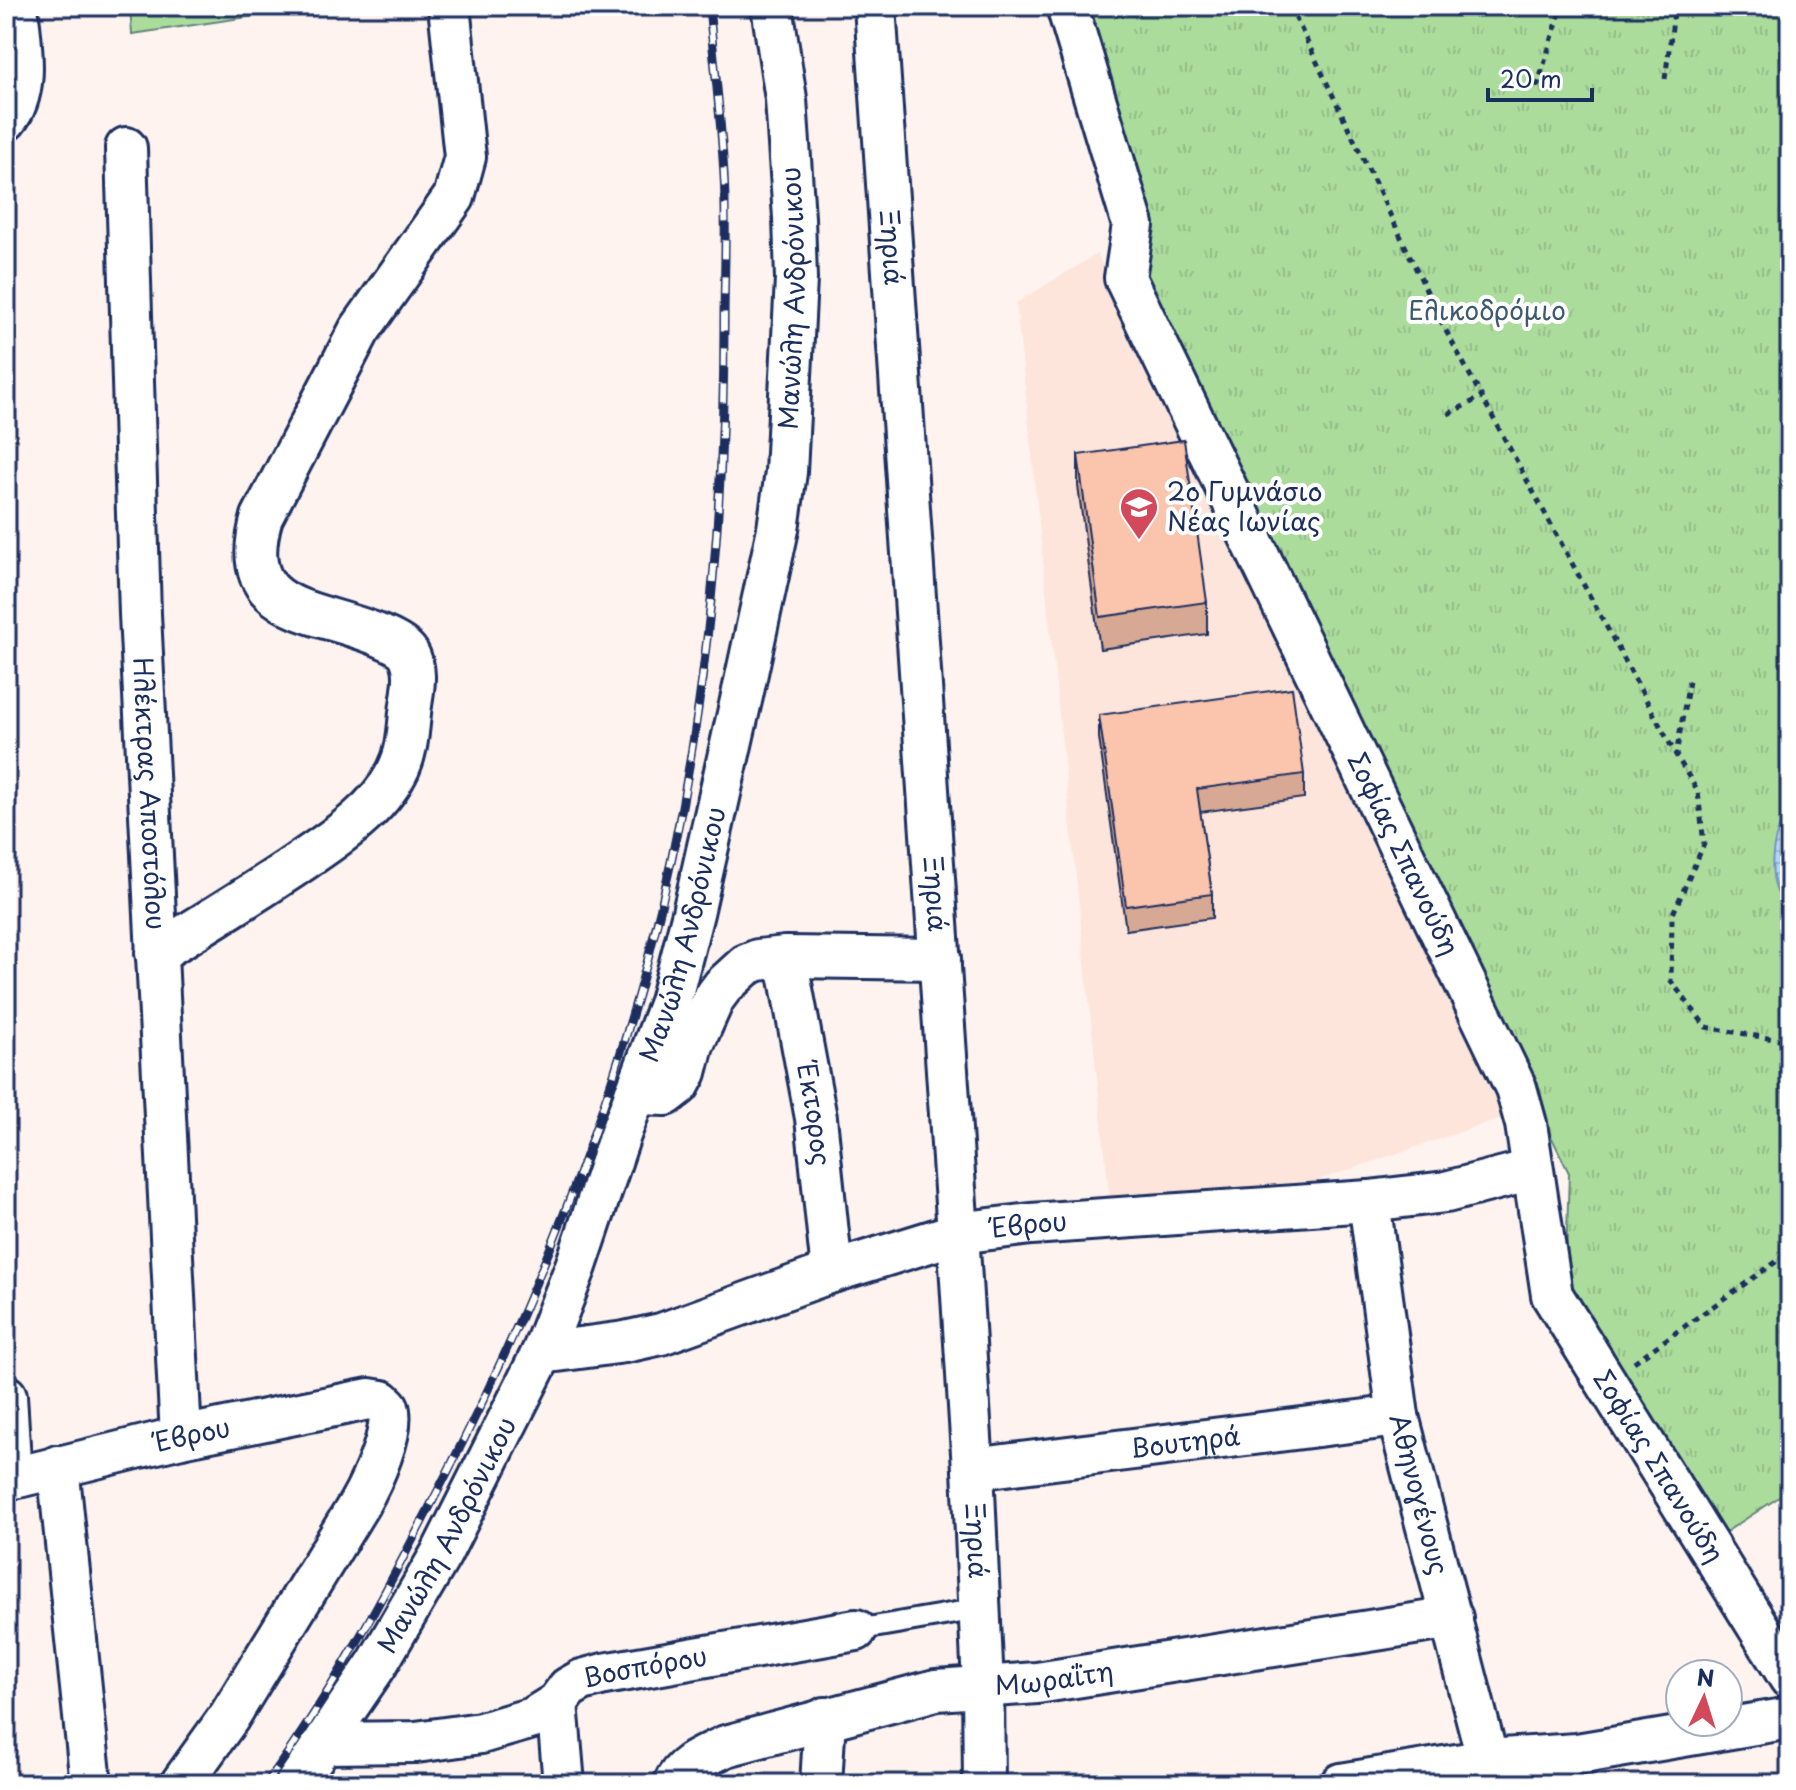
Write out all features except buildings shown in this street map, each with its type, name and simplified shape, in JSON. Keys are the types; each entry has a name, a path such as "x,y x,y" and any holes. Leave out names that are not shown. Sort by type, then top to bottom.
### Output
{"street":[{"path":"6,120 14,110 21,90 17,6"},
{"path":"156,953 260,889 359,819 381,797 397,773 407,748 415,676 407,652 363,628 292,608 272,594 261,578 255,542 262,517 359,331 454,197 465,157 449,6"},
{"name":"Μανώλη Ανδρόνικου","path":"295,1784 377,1664 441,1554 542,1353 670,1002 693,913 783,497 796,279 790,141 772,6"},
{"name":"Ξηριά","path":"875,6 973,1469 983,1686 984,1784"},
{"name":"Σοφίας Σπανούδη","path":"1067,6 1133,225 1125,278 1510,1075 1525,1116 1552,1295 1790,1678"},
{"name":"Ηλέκτρας Αποστόλου","path":"126,148 140,614 181,1437"},
{"path":"635,1094 666,1095 679,1085 706,1014 723,986 746,965 758,960 786,957 940,959"},
{"name":"Έκτορος","path":"786,957 816,1118 832,1272"},
{"name":"Έβρου","path":"542,1353 661,1334 832,1272 958,1233 1031,1224 1369,1201 1446,1192 1532,1170"},
{"name":"Αθηνογένους","path":"1369,1201 1398,1416 1490,1772"},
{"path":"6,1396 9,1479"},
{"name":"Έβρου","path":"9,1479 181,1437 369,1399 382,1401 390,1410 390,1425 364,1495 229,1717 181,1784"},
{"name":"Βουτηρά","path":"973,1469 1398,1416"},
{"path":"58,1466 91,1784"},
{"name":"Μωραΐτη","path":"674,1784 679,1772 726,1746 936,1690 1037,1683 1452,1618"},
{"name":"Βοσπόρου","path":"323,1743 416,1742 481,1733 533,1718 557,1703 568,1688 582,1680 856,1630"},
{"path":"557,1703 564,1784"},
{"path":"821,1784 825,1718"},
{"path":"1341,1784 1490,1772 1790,1718"}],"lane":[{"name":"Βοσπόρου","path":"856,1630 979,1609"}],"path":[{"path":"1290,6 1445,329 1698,792 1704,844 1672,916 1671,981 1706,1027 1790,1042"},
{"path":"1537,87 1562,6"},
{"path":"1665,79 1675,6"},
{"path":"1448,414 1482,397"},
{"path":"1676,755 1689,681"},
{"path":"1606,1381 1790,1252"}],"shaded area":[{"name":"2ο Γυμνάσιο Νέας Ιωνίας","path":"1097,254 1514,1114 1265,1198 1110,1202 1016,303"}],"green space":[{"path":"130,6 324,6 132,34"},
{"name":"Ελικοδρόμιο","path":"1076,6 1790,6 1790,1490 1718,1537 1565,1292 1569,1173 1134,277"}],"water":[{"path":"1790,809 1790,912 1776,889 1772,861 1777,833"}],"railway":[{"path":"266,1784 316,1710 384,1594 477,1413 534,1287 585,1158 648,959 683,803 696,724 720,485 725,194 709,6"}],"place":[{"name":"2ο Γυμνάσιο Νέας Ιωνίας","path":"1139,541"}]}
